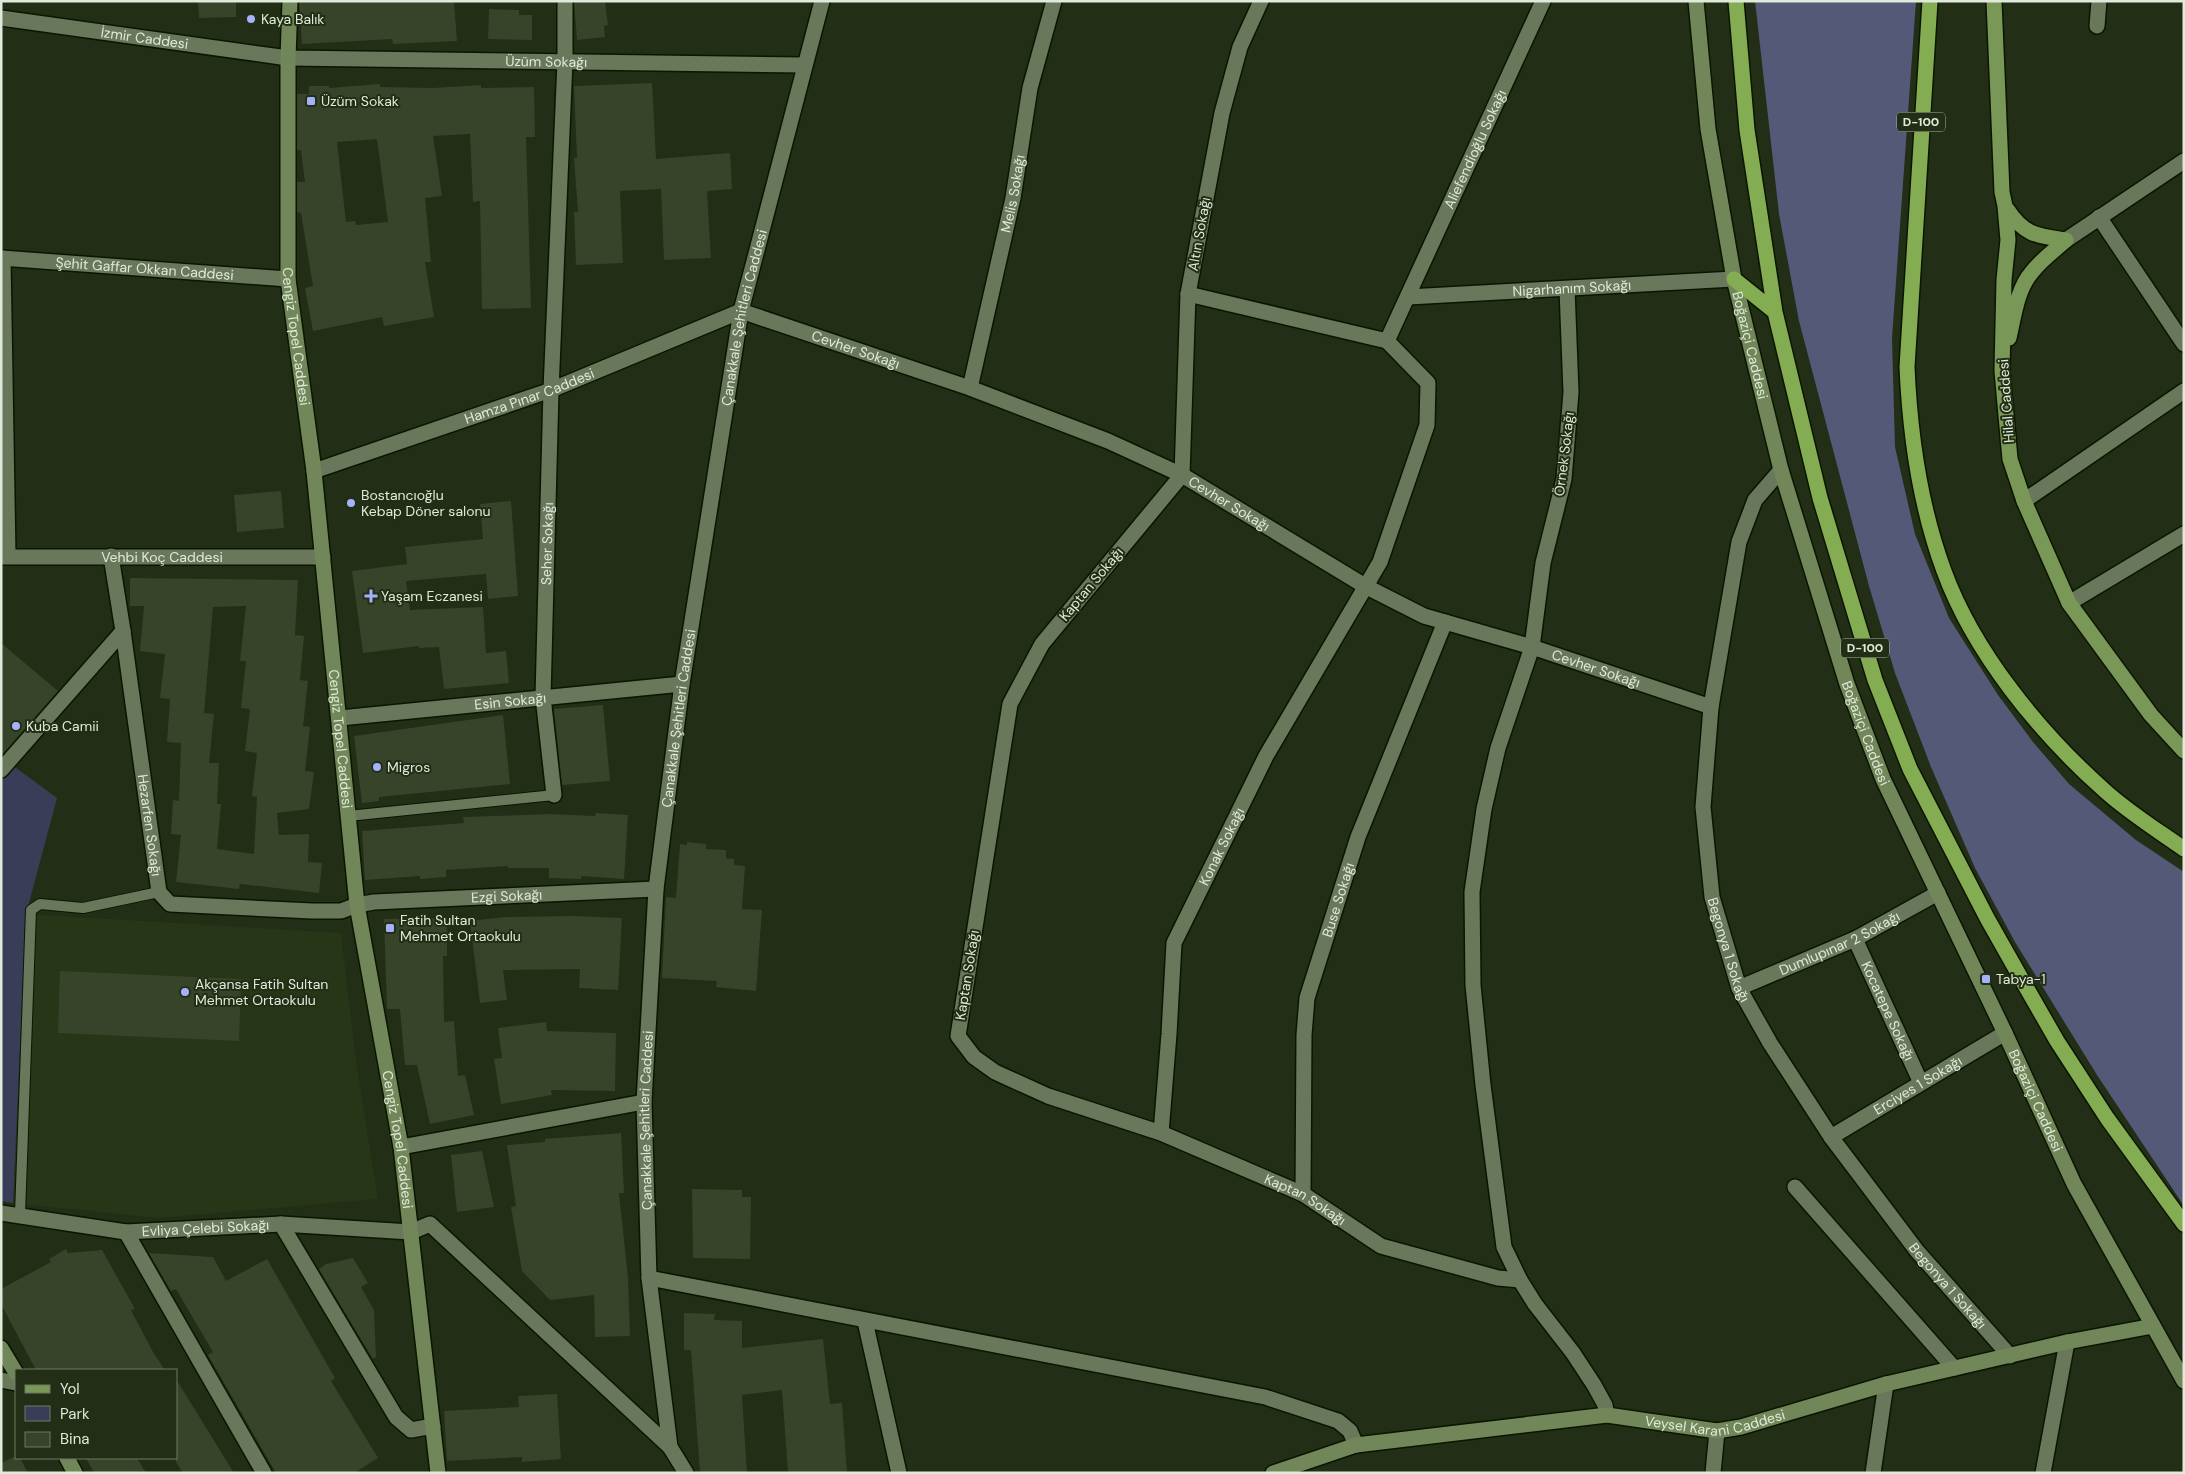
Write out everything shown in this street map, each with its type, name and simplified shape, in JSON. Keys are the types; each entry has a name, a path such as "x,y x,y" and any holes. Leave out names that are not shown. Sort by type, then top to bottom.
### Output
{"highway":[{"name":"D-100","path":"1736,1 1747,130 1775,312 1820,498 1875,680 1910,769 1987,918 2057,1041 2107,1118 2184,1224"},
{"name":"D-100","path":"1930,1 1907,367 1909,416 1926,514 1944,572 1964,614 2011,689 2041,727 2105,791 2184,849"},
{"path":"1734,278 1775,312"}],"main road":[{"name":"Cengiz Topel Caddesi","path":"290,1 288,58 288,279 314,471 340,718 357,905 401,1147 437,1473"},
{"name":"Boğaziçi Caddesi","path":"1696,1 1708,129 1734,278 1781,470 1847,684 1883,779 2005,1033 2074,1184 2184,1381"},
{"name":"Hilal Caddesi","path":"1994,1 2002,192 2008,240 2004,280 2002,371 2010,459 2024,501 2069,603 2151,715 2184,751"},
{"path":"2005,206 2017,224 2026,230 2039,236 2066,240"},
{"path":"2002,371 2018,303 2025,282 2032,272 2066,240"},
{"name":"Veysel Karani Caddesi","path":"1273,1473 1295,1469 1356,1445 1607,1415 1717,1431 1741,1427 1886,1384 2067,1342 2153,1326"},
{"path":"1,1348 15,1371"},
{"path":"67,1459 76,1473"}],"street":[{"name":"Seher Sokağı","path":"554,795 543,697 551,390 565,61 565,1"},
{"name":"Çanakkale Şehitleri Caddesi","path":"670,1447 649,1278 644,1102 656,889 682,684 741,311 822,1"},
{"name":"Melis Sokağı","path":"970,388 1013,198 1030,88 1054,1"},
{"name":"Altın Sokağı","path":"1182,475 1188,294 1222,113 1240,46 1261,1"},
{"name":"Aliefendioğlu Sokağı","path":"1387,341 1542,1"},
{"path":"2098,26 2099,1"},
{"name":"İzmir Caddesi","path":"1,18 288,58"},
{"name":"Üzüm Sokağı","path":"288,58 804,65"},
{"path":"2066,240 2184,161"},
{"path":"2099,217 2184,344"},
{"path":"2,258 5,556"},
{"name":"Şehit Gaffar Okkan Caddesi","path":"2,258 288,279"},
{"name":"Nigarhanım Sokağı","path":"1408,297 1734,278"},
{"name":"Örnek Sokağı","path":"1567,289 1571,392 1564,479 1543,562 1532,647 1498,748 1484,809 1472,892 1473,985 1497,1202 1504,1247 1520,1280 1589,1377 1605,1405 1607,1415"},
{"path":"1188,294 1387,341 1428,383 1427,426 1380,562 1365,586"},
{"name":"Cevher Sokağı","path":"741,311 970,388 1108,440 1182,475 1365,586 1424,616 1532,647 1711,707"},
{"name":"Hamza Pınar Caddesi","path":"314,471 551,390 741,311"},
{"path":"2024,501 2184,391"},
{"name":"Begonya 1 Sokağı","path":"1781,470 1755,500 1739,542 1711,707 1703,807 1712,896 1739,988 1770,1043 1831,1137 1917,1251 2010,1356"},
{"name":"Kaptan Sokağı","path":"1182,475 1042,644 1010,704 958,1036 974,1057 995,1072 1048,1096 1161,1133 1303,1194 1382,1246 1498,1278 1520,1280"},
{"path":"2069,603 2184,534"},
{"name":"Vehbi Koç Caddesi","path":"5,556 323,557"},
{"name":"Hezarfen Sokağı","path":"110,556 123,631 159,892 170,904 312,911 341,910 357,905"},
{"name":"Konak Sokağı","path":"1161,1133 1174,943 1266,756 1365,586"},
{"name":"Buse Sokağı","path":"1303,1194 1304,1035 1307,998 1358,836 1445,622"},
{"path":"1,770 123,631"},
{"name":"Esin Sokağı","path":"340,718 682,684"},
{"name":"Ezgi Sokağı","path":"357,905 374,902 656,889"},
{"name":"Dumlupınar 2 Sokağı","path":"1739,988 1855,939 1938,893"},
{"name":"Kocatepe Sokağı","path":"1855,939 1921,1083"},
{"name":"Erciyes 1 Sokağı","path":"1831,1137 2005,1033"},
{"path":"401,1147 644,1102"},
{"path":"1794,1187 1954,1368"},
{"name":"Evliya Çelebi Sokağı","path":"1,1213 20,1214 126,1232 281,1224 411,1232 430,1224 670,1447"},
{"path":"281,1224 396,1417 411,1430 433,1426"},
{"path":"126,1232 264,1473"},
{"path":"649,1278 865,1322 1265,1397 1338,1421 1350,1431 1356,1445"},
{"path":"865,1322 899,1473"},
{"path":"2043,1473 2067,1342"},
{"path":"1,1380 15,1383"},
{"path":"1873,1473 1886,1384"},
{"path":"1713,1473 1717,1431"},
{"path":"670,1447 686,1473"}],"lane":[{"path":"348,816 554,795"},
{"path":"20,1214 31,910 35,905 40,904 83,908 159,892"}],"shaded area":[{"path":"1755,1 1916,1 1892,338 1895,447 1915,534 1949,618 1998,695 2033,742 2069,784 2136,840 2184,872 2184,1206 2097,1075 2015,942 1975,868 1931,767 1895,673 1869,586 1799,321 1779,214"},
{"path":"26,914 341,933 356,1061 378,1199 159,1218 13,1203"}],"green space":[{"path":"12,765 57,798 26,914 13,1203 1,1201 1,777"}],"building":[{"path":"198,1 236,1 236,17 199,18"},
{"path":"299,1 454,1 457,41 393,44 392,39 302,44"},
{"path":"574,1 605,1 608,25 604,26 605,37 577,40"},
{"path":"489,9 519,10 519,15 532,15 532,40 488,39"},
{"path":"652,83 656,159 730,153 732,189 707,191 711,258 664,260 661,189 620,191 623,263 576,265 574,212 578,212 574,158 577,158 574,86"},
{"path":"380,84 380,87 433,88 481,85 481,88 534,87 535,137 526,137 531,308 482,309 480,201 473,202 470,134 433,136 442,196 425,198 431,262 425,262 434,317 384,326 382,317 313,331 305,288 313,286 301,213 297,212 297,182 305,182 301,150 297,150 297,94 309,94 309,86 329,86 329,88","holes":["377,139 388,222 356,225 355,221 346,222 337,142"]},
{"path":"281,491 284,528 237,532 234,495"},
{"path":"511,501 518,596 488,599 486,574 406,581 410,610 483,607 486,653 506,651 509,683 444,689 439,647 419,648 419,646 363,653 352,571 407,564 405,547 483,539 480,504"},
{"path":"130,578 298,580 295,635 304,636 300,680 308,681 303,726 310,727 305,771 314,772 309,809 277,813 279,835 309,834 308,862 322,863 319,893 240,884 239,889 176,882 181,835 171,834 173,800 179,801 181,743 167,742 170,699 160,698 165,654 140,651 144,606 130,606","holes":["246,606 240,661 246,661 241,708 250,709 245,751 257,753 252,796 257,797 254,854 217,849 221,804 217,804 219,763 209,763 214,714 204,713 213,607"]},
{"name":"Kuba Camii","path":"1,643 58,691 1,756"},
{"path":"603,705 610,781 562,785 554,709"},
{"path":"503,715 510,784 379,797 379,801 362,803 354,736"},
{"path":"596,813 628,815 624,879 581,876 581,879 549,878 549,868 508,868 508,866 446,870 446,877 420,879 420,876 365,880 362,831 464,823 463,817 551,814 595,816"},
{"path":"687,842 706,844 706,849 726,850 726,858 734,859 734,865 745,866 742,909 762,910 756,991 716,987 717,981 662,978 666,897 676,898 680,844 687,845"},
{"path":"573,916 622,918 618,990 579,988 580,969 503,970 507,1000 480,1003 470,921 506,917"},
{"path":"447,918 447,956 443,956 444,1022 454,1021 458,1076 465,1075 474,1115 430,1124 417,1065 405,1065 400,1009 387,1009 384,919"},
{"path":"60,971 241,979 239,1041 58,1033"},
{"path":"546,1022 547,1031 616,1033 615,1091 551,1090 552,1095 501,1104 494,1059 502,1058 498,1028"},
{"path":"621,1133 624,1193 619,1193 628,1278 630,1336 595,1337 594,1295 550,1300 522,1271 511,1207 516,1206 507,1145 545,1142 545,1139"},
{"path":"482,1151 494,1207 457,1212 451,1155"},
{"path":"692,1189 742,1190 742,1197 751,1197 750,1259 693,1258"},
{"path":"66,1249 68,1253 102,1250 135,1309 131,1310 153,1352 164,1369 35,1369 1,1304 1,1289 51,1262 49,1259"},
{"path":"149,1253 213,1257 226,1281 267,1259 335,1378 331,1381 378,1458 354,1473 276,1473 208,1355 213,1352 176,1289 171,1291"},
{"path":"353,1258 368,1283 361,1287 374,1310 376,1357 373,1359 319,1269 326,1264"},
{"path":"684,1313 715,1314 714,1320 742,1321 742,1348 823,1339 830,1404 842,1403 847,1473 788,1473 782,1390 742,1395 747,1473 700,1473 691,1350 684,1350"},
{"path":"178,1382 234,1473 183,1473 176,1459 178,1459"},
{"path":"557,1394 561,1459 522,1462 522,1457 447,1461 444,1411 519,1407 518,1396"},
{"path":"15,1456 15,1459 21,1459 28,1473 1,1473 1,1463"},
{"path":"87,1459 138,1459 146,1473 94,1473"}],"place":[{"name":"Kaya Balık","path":"251,19"},
{"name":"Üzüm Sokak","path":"311,101"},
{"name":"Bostancıoğlu Kebap Döner salonu","path":"351,503"},
{"name":"Yaşam Eczanesi","path":"371,596"},
{"name":"Kuba Camii","path":"16,726"},
{"name":"Migros","path":"377,767"},
{"name":"Fatih Sultan Mehmet Ortaokulu","path":"390,928"},
{"name":"Tabya-1","path":"1986,979"},
{"name":"Akçansa Fatih Sultan Mehmet Ortaokulu","path":"185,992"}]}
